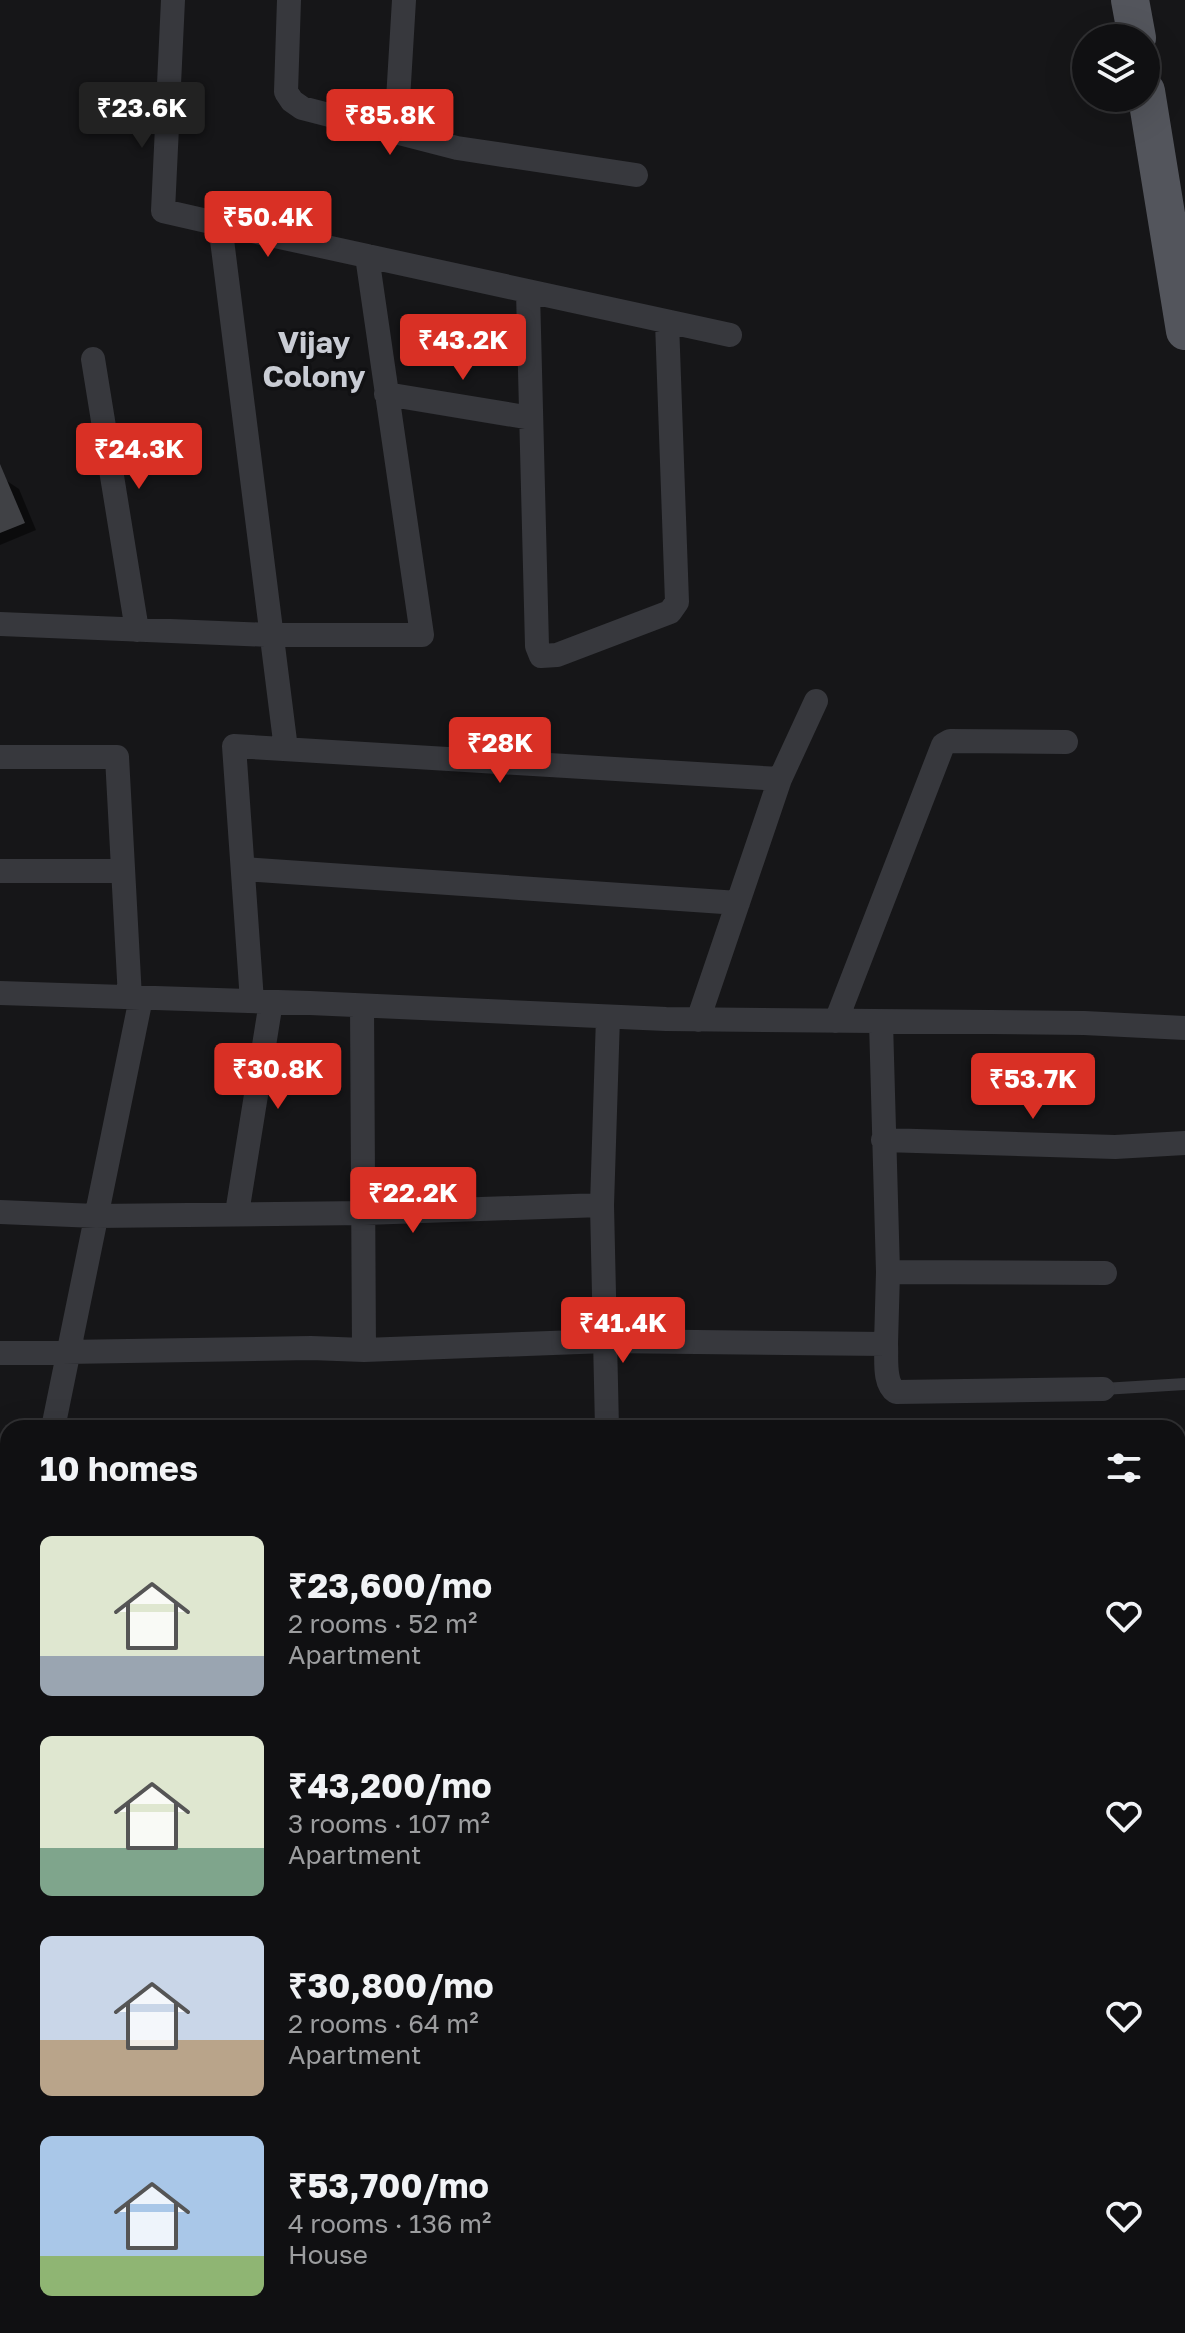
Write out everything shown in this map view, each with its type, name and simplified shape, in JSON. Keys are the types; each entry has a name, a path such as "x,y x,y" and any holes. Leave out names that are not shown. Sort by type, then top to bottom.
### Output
{"main road":[{"path":"1130,0 1134,24"},
{"path":"1151,112 1169,194 1185,331"}],"street":[{"path":"173,0 163,211 730,335"},
{"path":"289,0 286,92 292,101 315,113 457,148 636,175"},
{"path":"396,133 404,0"},
{"path":"220,224 283,725"},
{"path":"0,624 271,635 422,635 367,256"},
{"path":"528,292 537,646 541,656 548,657 670,612 677,602 667,322"},
{"path":"93,359 137,630"},
{"path":"386,394 531,418"},
{"path":"698,1020 780,779 816,701"},
{"path":"237,1213 262,1002 243,869 234,746 283,725 780,779"},
{"path":"836,1021 943,745 959,741 1066,742"},
{"path":"0,757 117,757 123,871 135,998 96,1216 55,1420"},
{"path":"243,869 738,903"},
{"path":"0,871 123,871"},
{"path":"0,993 698,1020 1084,1023 1185,1028"},
{"path":"362,1006 364,1350"},
{"path":"607,1420 602,1205 608,1017"},
{"path":"881,1022 888,1272 886,1344 890,1388 896,1392 1103,1389"},
{"path":"883,1140 1115,1147 1185,1143"},
{"path":"0,1212 96,1216 364,1213 602,1205"},
{"path":"888,1272 1105,1273"},
{"path":"0,1353 364,1350 605,1341 886,1344"}],"lane":[{"path":"1103,1389 1185,1384"}],"building":[{"path":"0,464 25,523 0,533"}],"district":[{"name":"Vijay Colony","path":"314,359"}]}
